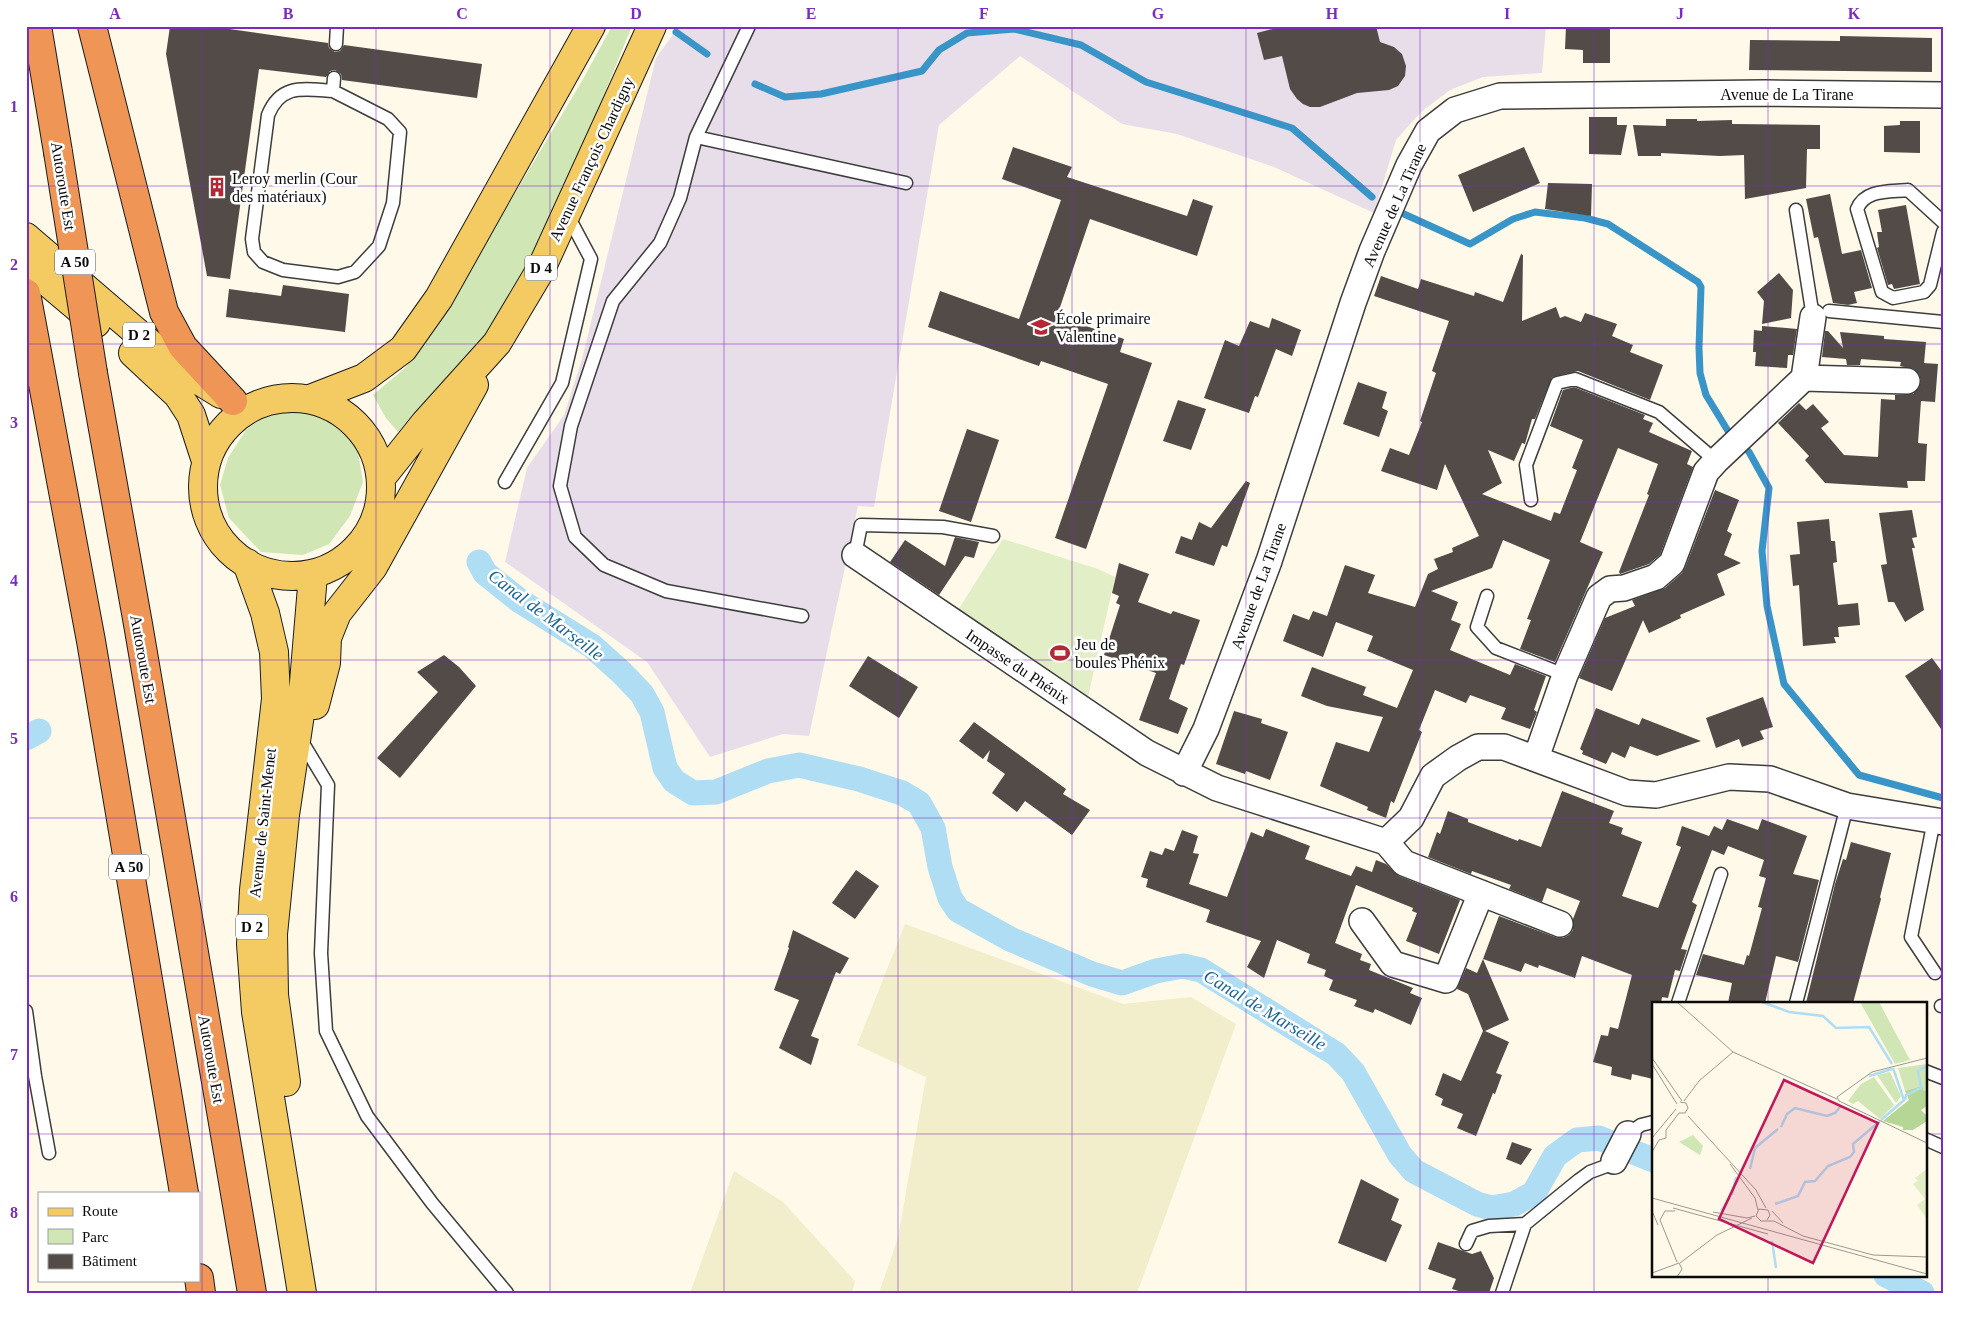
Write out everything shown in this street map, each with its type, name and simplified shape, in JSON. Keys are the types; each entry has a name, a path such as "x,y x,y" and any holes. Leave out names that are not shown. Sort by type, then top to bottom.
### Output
{"highway":[{"name":"Autoroute Est","path":"37,26 93,373 138,624 252,1293"},
{"path":"92,26 164,312 182,347 233,401"},
{"name":"A 50","path":"26,292 92,651 184,1192"}],"main road":[{"path":"310,399 364,378 403,349 439,298 591,26"},
{"name":"Avenue François Chardigny","path":"381,478 425,423 498,343 541,269 652,26"},
{"name":"D 2","path":"26,237 176,366 233,401"},
{"name":"D 2","path":"26,264 142,361 178,394 191,415 206,461"},
{"path":"285,815 326,663 327,638 337,613 373,567 498,343"},
{"path":"233,401 268,400 310,399 331,403 354,422 372,447 381,478 382,498 376,517 365,538 352,554 332,568 312,575 290,577 263,572 246,564 227,548 210,522 203,492 206,461 219,435 237,416 268,400"},
{"name":"Avenue de Saint-Menet","path":"246,564 265,613 274,652 276,699 254,890 251,944 256,1012 302,1293"},
{"name":"Avenue de Saint-Menet","path":"312,575 304,694 285,815 273,934 274,995 282,1056 321,1293"}],"street":[{"name":"Avenue de La Tirane","path":"1184,773 1206,729 1269,561 1353,303 1372,251 1409,165 1428,131 1455,110 1500,96 1765,93 1943,96"},
{"path":"1536,758 1565,675 1599,597 1610,589 1624,588 1656,577 1672,563 1706,472 1804,378 1821,314"},
{"path":"1804,378 1907,381"},
{"name":"Impasse du Phénix","path":"855,555 1147,753 1184,773 1217,788 1386,842"},
{"path":"1560,924 1404,863 1386,842 1411,818 1433,776 1458,758 1478,747 1504,747 1626,793 1656,795 1729,777 1770,779 1847,806 1938,821"},
{"path":"1362,921 1393,964 1446,980 1480,893"},
{"path":"1614,1161 1628,1134"}],"lane":[{"path":"336,44 337,26"},
{"path":"749,26 696,137 680,198 660,243 613,301 571,426 560,486 575,537 604,565 666,591 802,616"},
{"path":"333,85 388,119 400,132 393,203 379,246 355,272 338,277 283,270 263,262 254,252 252,239 268,115 273,101 284,93 302,88 333,85"},
{"path":"696,137 906,183"},
{"path":"1943,222 1908,190 1869,194 1860,202 1857,209 1882,292 1893,298 1924,292 1930,285 1943,232"},
{"path":"1796,210 1821,314 1943,322"},
{"path":"505,482 562,383 591,259 566,213"},
{"path":"1531,500 1526,466 1556,383 1575,379 1659,412 1731,447"},
{"path":"855,555 861,524 943,527 994,536"},
{"path":"1488,596 1477,628 1496,648 1565,675"},
{"path":"304,745 328,785 321,953 326,1032 367,1116 432,1203 507,1293"},
{"path":"1796,1002 1847,806"},
{"path":"1935,973 1911,938 1938,821"},
{"path":"1678,1002 1721,874"},
{"path":"26,1011 35,1076 49,1153"},
{"path":"1926,1071 1943,1078"},
{"path":"1628,1134 1641,1125 1652,1122"},
{"path":"1926,1139 1943,1147"},
{"path":"1502,1293 1524,1224 1590,1172 1609,1165 1614,1161"},
{"path":"1466,1244 1472,1231 1490,1226 1524,1224"}],"shaded area":[{"path":"679,26 1546,26 1542,73 1483,77 1450,90 1421,112 1396,140 1374,213 1274,167 1177,134 1122,124 1020,56 939,125 874,507 858,506 809,736 783,734 710,757 647,662 505,562 527,468 564,415 582,359 656,58"},
{"path":"905,924 1123,1004 1191,997 1236,1024 1137,1293 879,1293 898,1238 926,1077 857,1045"},
{"path":"734,1171 783,1202 855,1281 852,1293 690,1293"}],"green space":[{"path":"612,26 632,26 547,234 487,333 398,432 386,418 373,395 405,368 435,330 582,81"},
{"path":"313,408 338,422 357,447 363,482 350,516 329,544 303,555 261,552 229,518 220,485 228,458 246,430 274,409"},
{"name":"Jeu de boules Phénix","path":"1003,539 1098,569 1115,577 1088,697 958,610"}],"building":[{"name":"Leroy merlin (Cour des matériaux)","path":"170,26 208,26 328,43 329,48 335,52 340,51 344,45 482,64 477,98 342,80 341,74 335,70 330,71 326,77 259,69 230,279 207,276 166,54"},
{"path":"1284,26 1376,26 1380,42 1394,47 1402,54 1406,66 1405,76 1398,86 1389,90 1357,93 1320,107 1310,107 1297,99 1290,89 1282,56 1264,60 1257,33"},
{"path":"1566,26 1610,26 1610,63 1583,63 1583,50 1565,49"},
{"path":"1840,36 1932,38 1932,72 1749,70 1750,40 1840,41"},
{"path":"1589,117 1617,117 1617,125 1627,125 1621,155 1589,154"},
{"path":"1666,119 1697,119 1697,121 1732,120 1732,124 1820,125 1820,149 1807,149 1806,188 1745,199 1744,155 1720,156 1661,153 1661,156 1638,156 1633,125 1666,126"},
{"path":"1900,121 1920,121 1920,153 1884,152 1884,126 1900,125"},
{"path":"1013,147 1072,167 1067,177 1187,216 1193,199 1213,206 1197,256 1090,219 1057,316 1124,339 1120,352 1152,363 1086,549 1055,538 1108,384 1041,361 1039,366 928,327 940,291 1019,319 1061,200 1002,179"},
{"path":"1524,147 1540,183 1473,212 1458,175"},
{"path":"1548,183 1592,184 1591,216 1545,209"},
{"path":"1830,194 1842,254 1861,250 1872,288 1854,292 1857,303 1848,305 1833,303 1818,237 1814,238 1806,199"},
{"path":"1906,205 1920,284 1894,289 1892,284 1888,285 1877,248 1879,247 1877,232 1882,232 1878,210"},
{"path":"1521,254 1523,255 1522,321 1556,307 1560,318 1565,316 1581,322 1585,313 1617,324 1612,336 1633,345 1630,352 1663,365 1650,400 1578,371 1552,377 1535,419 1532,419 1525,444 1522,443 1514,461 1488,450 1502,483 1482,494 1551,521 1554,512 1560,514 1577,470 1572,468 1583,440 1550,426 1563,390 1574,387 1645,415 1643,419 1653,423 1649,432 1692,451 1687,464 1693,467 1660,555 1649,564 1620,574 1619,572 1649,495 1647,494 1658,464 1618,448 1580,542 1603,552 1555,662 1520,649 1531,620 1527,619 1550,560 1503,540 1492,568 1431,591 1458,602 1451,620 1461,624 1450,650 1510,675 1515,664 1546,676 1534,710 1537,712 1530,729 1501,719 1506,708 1470,695 1466,703 1435,690 1419,730 1422,732 1394,803 1391,801 1386,818 1367,810 1368,807 1320,786 1336,742 1369,752 1383,717 1327,706 1301,696 1312,667 1366,687 1363,695 1397,708 1413,670 1367,651 1373,636 1336,622 1323,657 1283,641 1293,614 1309,620 1313,611 1327,616 1345,565 1375,575 1368,593 1415,607 1428,574 1438,569 1434,559 1453,552 1452,548 1479,536 1445,464 1437,490 1381,471 1390,448 1409,455 1422,422 1420,421 1436,373 1432,371 1449,321 1374,296 1381,276 1418,289 1421,279 1474,296 1475,292 1503,302"},
{"path":"1779,273 1793,290 1791,318 1762,324 1764,301 1757,292"},
{"path":"283,285 349,294 345,332 226,317 229,289 281,296"},
{"path":"1272,318 1301,330 1292,356 1276,349 1258,397 1255,396 1249,413 1204,398 1225,340 1239,346 1250,321 1269,328"},
{"path":"1762,326 1797,329 1793,355 1788,355 1787,368 1755,366 1756,352 1753,352 1754,330 1762,331"},
{"path":"1825,331 1828,331 1843,348 1840,332 1884,336 1884,339 1926,342 1924,363 1938,364 1935,402 1921,401 1918,443 1927,444 1925,481 1907,481 1908,488 1825,483 1805,460 1809,456 1778,423 1799,403 1806,410 1813,404 1829,422 1821,428 1844,455 1878,457 1881,399 1895,400 1895,395 1913,394 1919,388 1921,381 1919,374 1914,369 1900,366 1901,362 1861,359 1860,365 1847,365 1846,359 1822,357"},
{"path":"1358,382 1387,392 1382,408 1388,411 1379,437 1343,424"},
{"path":"1178,400 1206,409 1191,450 1163,441"},
{"path":"967,429 999,440 971,522 939,511"},
{"path":"1246,481 1250,483 1227,547 1222,545 1214,566 1175,553 1181,536 1192,540 1199,522 1211,528"},
{"path":"1715,490 1739,500 1727,531 1732,534 1724,555 1741,563 1717,574 1725,595 1680,615 1681,618 1649,633 1643,620 1612,691 1579,678 1605,618 1635,606 1632,600 1665,588 1682,573"},
{"path":"1912,510 1917,537 1912,538 1915,548 1912,548 1924,610 1905,622 1894,602 1888,602 1881,565 1887,564 1879,513"},
{"path":"1829,519 1831,541 1835,541 1837,562 1833,563 1838,605 1858,603 1860,625 1838,627 1839,637 1834,637 1836,643 1803,646 1799,585 1793,586 1790,555 1800,554 1797,522"},
{"path":"955,537 979,542 974,558 965,556 939,595 890,562 905,540 945,566"},
{"path":"1119,563 1149,574 1138,602 1171,614 1173,611 1200,620 1184,665 1181,664 1169,699 1188,708 1178,734 1139,720 1156,673 1104,655 1120,605 1116,603 1119,596 1112,593"},
{"path":"444,655 459,667 476,686 400,778 377,758 438,692 417,672"},
{"path":"868,656 918,687 899,718 849,686"},
{"path":"1932,658 1943,673 1943,732 1905,676"},
{"path":"1763,697 1773,727 1760,731 1764,739 1742,747 1739,739 1716,748 1706,718"},
{"path":"1596,708 1639,725 1642,718 1701,741 1657,756 1630,746 1625,758 1612,752 1606,764 1582,754 1583,751 1580,749"},
{"path":"1234,711 1262,719 1261,723 1288,732 1270,780 1246,771 1245,774 1216,764"},
{"path":"974,722 1066,789 1063,794 1090,810 1072,835 1025,801 1017,812 992,793 1005,774 987,761 990,750 983,759 959,741"},
{"path":"1562,791 1614,811 1609,823 1623,828 1621,834 1642,842 1622,896 1658,908 1681,847 1676,845 1682,826 1709,836 1714,826 1722,830 1727,819 1758,830 1762,819 1807,836 1793,874 1819,880 1798,962 1776,956 1765,1002 1728,1002 1732,983 1696,975 1703,954 1744,965 1747,955 1749,956 1762,908 1758,907 1766,878 1759,876 1764,860 1728,846 1724,855 1712,850 1692,902 1697,905 1681,949 1687,950 1680,971 1675,970 1668,998 1662,997 1661,1002 1652,1002 1652,1079 1632,1074 1631,1080 1611,1075 1612,1067 1593,1062 1601,1035 1608,1036 1610,1027 1618,1029 1632,975 1582,956 1575,978 1539,965 1538,968 1525,963 1521,972 1483,959 1499,916 1555,937 1563,938 1573,930 1573,919 1580,901 1547,888 1542,902 1509,889 1511,885 1472,871 1471,874 1428,857 1437,832 1440,834 1448,811 1468,819 1468,822 1518,841 1519,839 1541,847"},
{"path":"1266,829 1310,846 1305,859 1351,876 1356,866 1372,872 1376,860 1386,864 1399,876 1460,900 1439,954 1406,941 1417,913 1412,911 1413,908 1356,885 1335,943 1362,954 1360,960 1371,964 1369,970 1413,988 1410,993 1422,998 1411,1025 1375,1009 1373,1013 1354,1006 1357,1000 1329,990 1333,980 1324,976 1326,970 1307,963 1310,954 1277,940 1264,978 1247,967 1261,941 1206,922 1210,910 1146,887 1148,879 1141,877 1150,851 1162,855 1165,848 1174,851 1182,830 1198,836 1193,853 1199,854 1189,884 1227,897 1251,832 1263,837"},
{"path":"1851,842 1891,853 1881,899 1853,1002 1806,1002 1835,884 1843,859 1846,860"},
{"path":"856,870 879,886 855,919 832,903"},
{"path":"793,930 849,958 840,974 836,972 811,1036 819,1039 811,1065 779,1048 799,1000 774,990 789,948"},
{"path":"1483,959 1509,1020 1485,1031 1509,1042 1496,1073 1502,1075 1476,1136 1457,1128 1463,1114 1441,1105 1443,1099 1435,1095 1443,1073 1461,1081 1483,1031 1468,994 1457,989 1466,968 1477,973"},
{"path":"1512,1142 1532,1149 1521,1165 1506,1159"},
{"path":"1361,1179 1399,1199 1391,1220 1402,1225 1386,1262 1338,1243"},
{"path":"1438,1242 1472,1254 1481,1251 1494,1278 1489,1293 1465,1293 1452,1289 1456,1279 1428,1269"}],"waterway":[{"path":"755,84 785,97 821,94 922,71 939,50 967,33 1014,29 1081,45 1146,82 1292,128 1372,197"},
{"path":"676,32 707,54"},
{"path":"1404,214 1470,244 1513,219 1535,212 1585,218 1608,224 1698,282 1701,287 1700,373 1706,395 1728,431 1749,452 1769,488 1762,551 1767,606 1784,684 1859,775 1943,798"},
{"name":"Canal de Marseille","path":"479,562 485,573 520,601 592,646 642,694 652,712 665,768 674,781 693,793 716,792 768,771 799,765 859,779 902,793 919,803 933,828 940,867 950,898 958,910 1010,939 1092,974 1122,983 1156,971 1183,966 1201,970 1336,1054 1353,1072 1400,1155 1414,1171 1477,1204 1491,1208 1514,1204 1534,1193 1555,1156 1577,1140 1599,1138 1652,1160"},
{"name":"Canal de Marseille","path":"26,738 39,731"},
{"name":"Canal de Marseille","path":"1888,1276 1922,1293"}],"place":[{"name":"Leroy merlin (Cour des matériaux)","path":"217,187"},
{"name":"École primaire Valentine","path":"1041,327"},
{"name":"Jeu de boules Phénix","path":"1060,653"}]}
